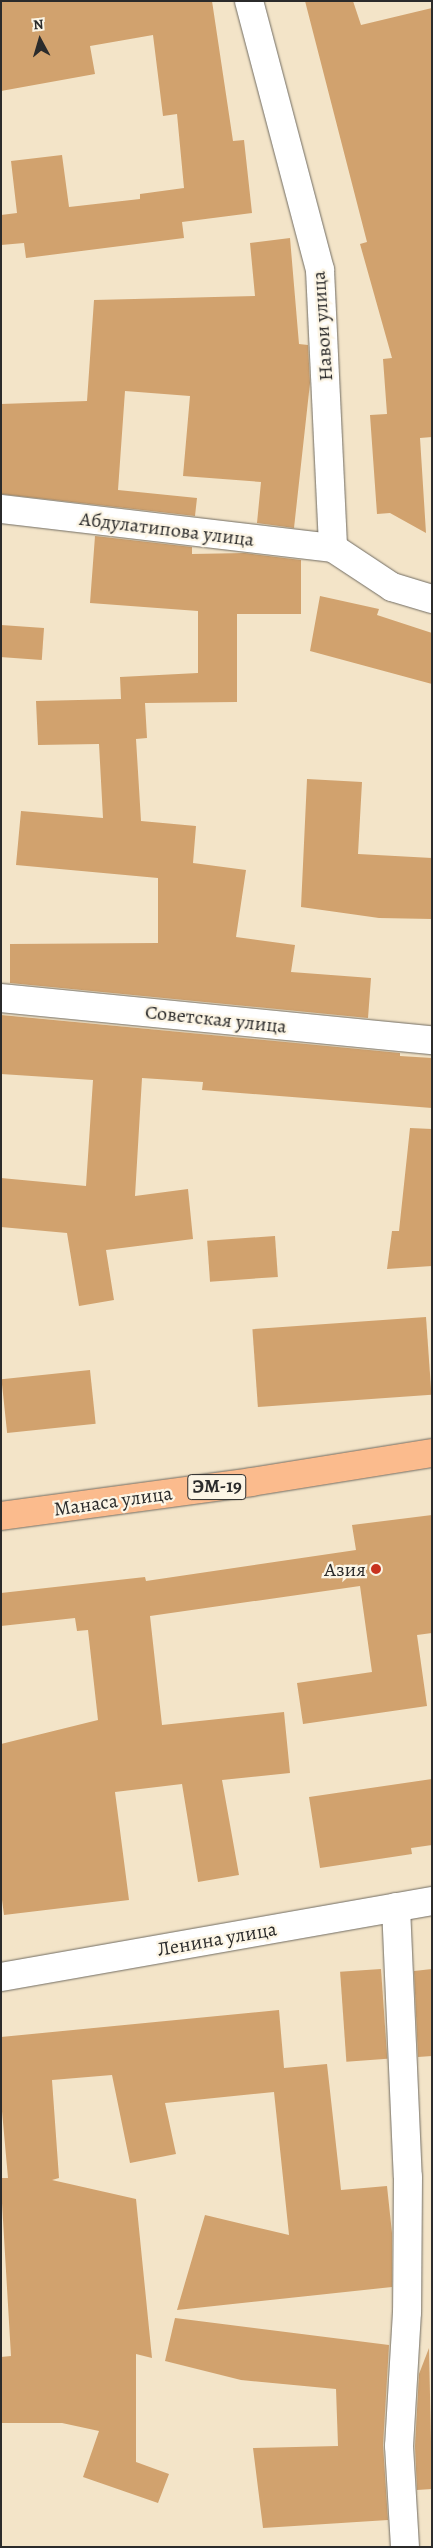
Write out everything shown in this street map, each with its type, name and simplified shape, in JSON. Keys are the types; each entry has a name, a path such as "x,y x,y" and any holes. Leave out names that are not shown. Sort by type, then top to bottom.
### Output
{"main road":[{"name":"Манаса улица","path":"1,1516 251,1482 432,1453"}],"street":[{"name":"Навои улица","path":"249,1 320,270 334,548"},
{"name":"Абдулатипова улица","path":"1,509 334,548"},
{"path":"334,548 392,587 432,600"},
{"name":"Советская улица","path":"1,998 432,1040"},
{"name":"Ленина улица","path":"1,1977 432,1901"},
{"path":"396,1907 408,2177 407,2312 399,2446 405,2547"}],"building":[{"path":"1,1 212,1 233,141 244,140 252,213 182,222 184,238 26,258 24,243 1,245 1,215 17,213 11,161 62,155 69,207 140,199 140,194 184,188 177,114 163,116 153,35 90,46 95,74 1,91"},
{"path":"305,1 353,1 361,25 432,8 432,437 420,438 426,533 390,513 377,514 370,415 387,414 383,359 392,358 360,244 367,242"},
{"path":"290,238 299,344 308,345 310,383 294,528 257,523 261,482 183,476 190,396 125,391 118,490 197,498 195,516 1,494 1,404 87,401 94,300 255,296 250,243"},
{"path":"95,536 192,547 192,554 245,553 301,560 301,614 237,614 237,702 145,703 147,738 136,739 141,821 196,826 193,863 246,870 236,937 295,945 291,972 371,978 368,1018 10,983 10,944 158,943 158,878 16,865 21,811 103,818 99,744 38,745 36,701 121,699 120,677 198,673 198,611 90,603"},
{"path":"320,596 379,609 377,615 432,633 432,684 310,651"},
{"path":"1,625 44,628 42,660 1,657"},
{"path":"307,779 362,782 358,854 432,858 432,919 379,918 301,907"},
{"path":"1,1015 400,1053 400,1056 432,1058 432,1108 202,1090 203,1082 142,1078 135,1196 188,1189 193,1239 106,1250 114,1300 79,1306 67,1233 1,1227 1,1178 86,1186 93,1080 1,1074"},
{"path":"410,1128 432,1129 432,1266 387,1269 392,1231 399,1231"},
{"path":"275,1236 278,1277 210,1282 207,1241"},
{"path":"426,1317 431,1395 258,1407 252,1329"},
{"path":"90,1370 96,1424 7,1433 1,1379"},
{"path":"432,1515 432,1633 417,1635 427,1706 303,1724 297,1683 372,1672 360,1586 150,1616 162,1725 284,1712 290,1773 222,1780 239,1875 198,1882 182,1784 115,1792 129,1900 4,1915 1,1892 1,1744 98,1720 88,1630 77,1631 75,1618 1,1626 1,1593 145,1577 146,1581 356,1550 352,1525"},
{"path":"432,1779 432,1845 411,1848 412,1854 320,1868 309,1797"},
{"path":"381,1969 387,2059 346,2062 340,1972"},
{"path":"432,1969 432,2056 418,2057 414,1971"},
{"path":"279,2010 284,2068 327,2064 341,2190 387,2186 392,2233 392,2287 177,2310 205,2215 289,2235 274,2092 165,2103 176,2154 130,2163 112,2075 52,2080 59,2178 52,2180 136,2199 152,2358 136,2354 136,2462 169,2474 158,2503 83,2477 99,2431 62,2423 1,2423 1,2357 11,2356 1,2186 1,2178 8,2178 1,2100 1,2037"},
{"path":"175,2318 389,2345 383,2445 388,2520 263,2528 253,2448 338,2446 336,2389 241,2380 165,2361"},
{"path":"429,2348 432,2489 417,2490 415,2446 419,2374"}],"place":[{"name":"Азия","path":"376,1569"}]}
